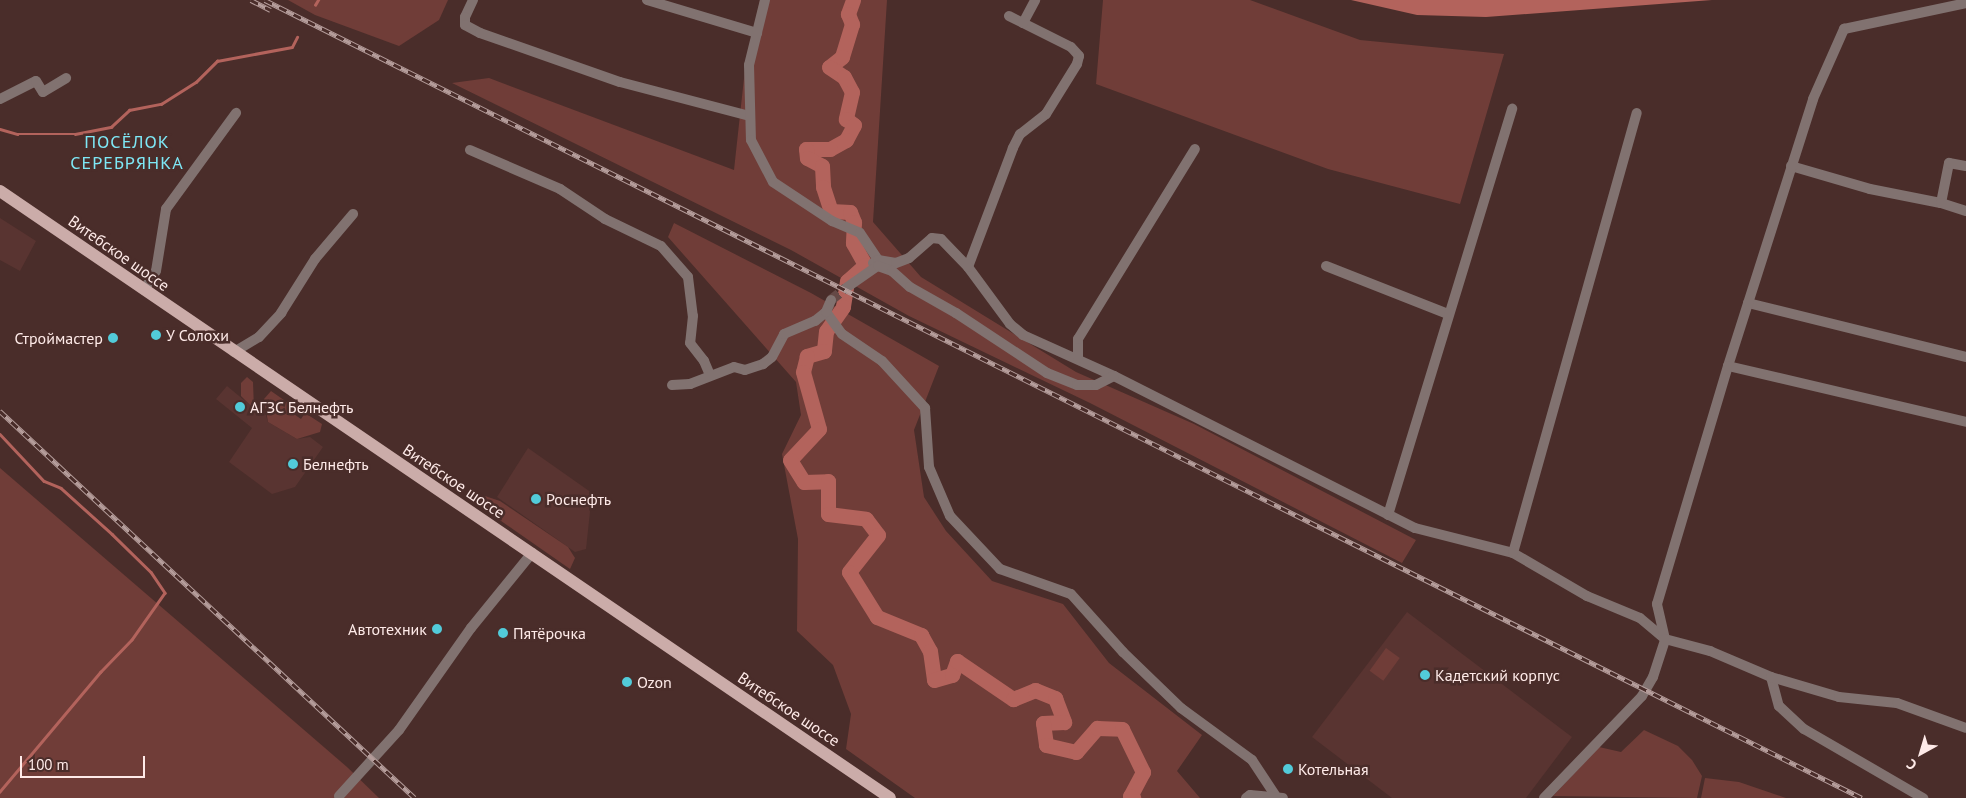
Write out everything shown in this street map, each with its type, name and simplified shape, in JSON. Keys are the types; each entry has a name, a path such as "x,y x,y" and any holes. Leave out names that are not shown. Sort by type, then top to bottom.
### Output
{"main road":[{"name":"Витебское шоссе","path":"0,191 890,798"}],"street":[{"path":"473,0 465,17 465,25 480,33 620,82 750,116"},
{"path":"647,0 757,33"},
{"path":"765,0 749,65 751,140 773,182 832,221 860,233 878,260"},
{"path":"1023,23 1035,0"},
{"path":"1544,798 1642,696 1653,677 1665,639 1657,604 1728,366 1791,166 1813,99 1844,29 1966,4"},
{"path":"968,267 1020,134 1046,114 1077,64 1078,56 1072,47 1009,16"},
{"path":"0,99 36,82 43,92 66,78"},
{"path":"1388,515 1512,109"},
{"path":"144,290 156,271 166,209 236,113"},
{"path":"1513,553 1637,113"},
{"path":"1078,358 1078,339 1195,149"},
{"path":"470,150 560,189 605,219 661,246 688,277 693,316 690,343 704,361 710,375"},
{"path":"1942,203 1949,163 1966,166"},
{"path":"1791,166 1870,189 1942,203 1966,211"},
{"path":"234,352 258,337 281,313 315,259 353,214"},
{"path":"866,275 870,265 878,260 896,263 909,258 932,238 941,239 968,267 1010,324 1023,335 1078,358 1415,528 1513,553 1587,596 1640,618 1665,639 1710,651 1771,677 1839,697 1897,703 1966,728"},
{"path":"846,288 878,266 892,271 910,287 956,313 1047,373 1077,385 1096,385 1114,376"},
{"path":"1326,266 1448,314"},
{"path":"672,385 690,384 734,367 745,370 763,364 772,357 784,334 815,321 826,312 831,300"},
{"path":"1748,303 1966,357"},
{"path":"826,312 842,334 882,361 925,408 928,467 950,516 1000,569 1071,594 1123,652 1181,708 1252,760 1279,797"},
{"path":"1728,366 1966,422"},
{"path":"339,796 398,730 471,628 532,553"},
{"path":"1771,677 1779,706 1804,729 1923,798"},
{"path":"1246,798 1250,795 1279,797"}],"shaded area":[{"path":"288,0 448,0 439,20 399,46 315,15"},
{"path":"760,0 887,0 873,222 921,277 1076,372 1194,424 1416,540 1402,563 1090,403 909,316 791,250 452,83 489,78 734,170 745,69"},
{"path":"1103,0 1250,0 1360,40 1504,54 1460,204 1328,169 1096,84"},
{"path":"1351,0 1712,0 1486,17 1417,15"},
{"path":"0,218 36,241 20,271 0,260"},
{"path":"674,223 811,293 939,366 914,430 924,497 946,531 992,581 1063,604 1109,663 1202,735 1177,771 1200,798 915,798 846,749 851,714 833,665 797,631 798,539 782,454 801,415 796,382 668,237"},
{"path":"247,377 253,382 254,409 241,396 241,383"},
{"path":"227,386 256,410 264,409 268,422 297,439 310,437 323,447 295,487 272,494 229,462 252,428 216,399"},
{"path":"271,391 291,405 288,410 301,419 305,413 322,424 320,432 297,439 268,422 264,399"},
{"path":"528,448 592,493 586,549 575,552 497,497"},
{"path":"0,468 347,767 379,798 0,798"},
{"path":"485,496 500,501 568,547 575,558 570,569 474,502"},
{"name":"Кадетский корпус","path":"1407,612 1572,737 1526,798 1392,798 1312,737"},
{"path":"1386,648 1400,658 1383,681 1370,671"},
{"path":"1644,730 1678,746 1692,760 1702,776 1697,798 1553,796 1599,747 1621,752"},
{"path":"1705,778 1739,782 1786,798 1701,798"}],"waterway":[{"path":"315,5 318,0"},
{"path":"853,0 848,14 852,24 842,57 829,67 844,77 852,92 846,119 854,125 846,140 830,149 806,149 807,158 822,166 823,187 831,211 850,212 854,222 853,243 865,265 847,281 843,307 826,331 824,351 807,356 803,372 819,429 790,460 804,482 828,481 828,514 866,519 878,535 849,572 877,617 921,635 930,651 934,680 952,675 957,661 1013,699 1035,690 1055,698 1064,722 1043,723 1046,745 1076,752 1097,728 1122,729 1143,772 1130,796 1133,798"},
{"path":"0,129 17,134 75,134 111,127 129,110 161,104 196,82 217,61 292,47 297,37"},
{"path":"0,434 44,481 61,488 112,534 151,572 165,593 132,640 101,672 0,792"}],"tunnel":[{"path":"831,300 846,288"}],"railway":[{"path":"251,0 271,10"},
{"path":"265,0 1862,798"},
{"path":"0,411 415,798"}],"place":[{"name":"У Солохи","path":"156,335"},
{"name":"Строймастер","path":"113,338"},
{"name":"АГЗС Белнефть","path":"240,407"},
{"name":"Белнефть","path":"293,464"},
{"name":"Роснефть","path":"536,499"},
{"name":"Автотехник","path":"437,629"},
{"name":"Пятёрочка","path":"503,633"},
{"name":"Кадетский корпус","path":"1425,675"},
{"name":"Ozon","path":"627,682"},
{"name":"Котельная","path":"1288,769"}],"district":[{"name":"ПОСЁЛОК СЕРЕБРЯНКА","path":"127,153"}]}
